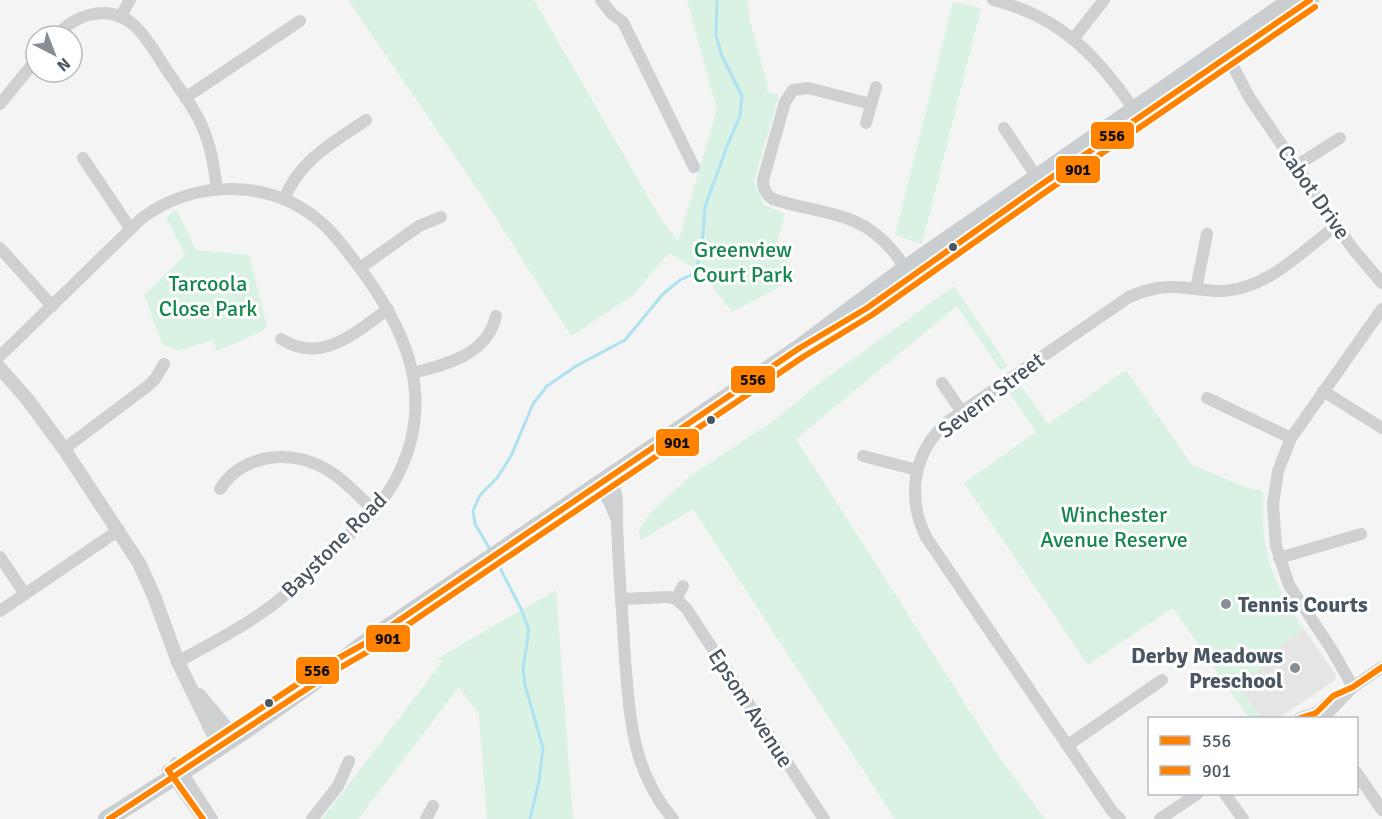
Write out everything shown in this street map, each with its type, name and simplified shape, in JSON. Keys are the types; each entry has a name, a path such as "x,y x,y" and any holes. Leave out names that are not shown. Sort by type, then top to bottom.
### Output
{"main road":[{"path":"1222,57 1292,0"},
{"path":"93,819 324,675 364,644 798,349 1137,113 1310,0"},
{"path":"107,819 175,770"}],"street":[{"path":"120,17 130,0"},
{"path":"601,0 612,14 623,22 694,167"},
{"path":"993,0 1043,18 1074,38 1106,71 1137,113"},
{"path":"1074,38 1104,0"},
{"path":"68,24 87,14 98,13 120,17 130,22 144,37 198,117 207,137 217,189"},
{"path":"185,98 300,21"},
{"name":"Cabot Drive","path":"1222,57 1233,66 1249,97 1296,166 1364,264 1382,283"},
{"path":"0,104 24,75"},
{"path":"866,123 876,87"},
{"path":"871,104 808,88 793,90 785,102 763,186 766,193 773,199 866,225 887,244 906,273"},
{"path":"284,199 290,183 308,161 366,120"},
{"path":"1004,128 1040,181"},
{"path":"1296,166 1340,138"},
{"path":"83,158 130,228"},
{"name":"Baystone Road","path":"0,356 130,228 163,204 188,194 217,189 253,190 284,199 321,222 338,239 388,309 402,335 413,373 414,422 407,454 393,484 374,510 270,607 178,662"},
{"path":"360,268 419,226 441,217"},
{"name":"Severn Street","path":"1116,816 926,537 915,505 917,470 923,453 932,438 944,425 1129,297 1160,287 1224,291 1249,286 1272,274 1339,228"},
{"path":"1196,289 1207,234"},
{"path":"0,249 51,306"},
{"path":"281,339 298,348 324,347 350,335 388,309"},
{"path":"1356,685 1295,597 1279,558 1274,531 1273,504 1278,471 1291,438 1381,312"},
{"path":"413,373 454,361 474,350 486,339 496,316"},
{"path":"64,449 148,385 155,379 164,364"},
{"path":"0,368 34,408 119,530 147,580 178,662 188,682 224,738"},
{"path":"942,383 962,412"},
{"path":"1323,391 1382,428"},
{"path":"1207,398 1291,438"},
{"path":"863,456 917,470"},
{"path":"220,489 228,478 247,465 268,458 291,457 325,468 348,485 374,510"},
{"path":"604,481 618,496 621,599 630,713 636,750 652,790 673,819"},
{"path":"0,611 119,530"},
{"path":"1279,558 1361,534"},
{"path":"0,557 25,594"},
{"path":"621,599 660,596 676,599 683,586"},
{"name":"Epsom Avenue","path":"676,599 691,615 824,819"},
{"path":"1321,717 1356,685 1382,667"},
{"path":"1068,745 1162,680"},
{"path":"312,819 338,786 349,761"},
{"path":"175,770 203,819"},
{"path":"175,770 213,819"},
{"path":"1358,775 1382,810"},
{"path":"1160,819 1196,795"},
{"path":"1226,795 1243,819"},
{"path":"426,819 433,806"}],"shaded area":[{"name":"Derby Meadows Preschool","path":"1304,629 1336,675 1335,680 1280,717 1260,717 1241,690 1244,679 1269,662 1266,656"}],"green space":[{"name":"Greenview Court Park","path":"348,0 534,0 661,219 678,242 717,110 687,0 747,0 750,21 768,86 767,92 779,95 754,181 764,205 785,214 777,244 796,278 732,312 702,273 669,253 633,295 571,336 480,193"},
{"path":"953,2 981,8 922,244 895,235"},
{"name":"Tarcoola Close Park","path":"177,210 196,250 249,255 267,326 262,331 217,351 213,340 177,351 163,346 144,295 185,255 166,217"},
{"path":"954,286 1008,366 1001,371 957,306 796,439 999,757 1045,819 895,819 693,509 641,540 639,531 649,514 689,477 772,422 818,384"},
{"name":"Winchester Avenue Reserve","path":"1126,370 1192,465 1248,488 1263,491 1264,531 1270,564 1283,595 1304,629 1266,656 1270,662 1244,679 1241,690 1260,717 1248,717 1173,608 1088,665 964,483 1036,432 1009,392 1021,385 1048,424"},
{"path":"556,590 573,819 487,819 479,714 459,687 358,819 322,819 442,662 438,658"}],"waterway":[{"path":"491,551 475,524 473,511 480,495 497,478 511,456 533,404 547,386 576,366 625,340 663,294 680,280 691,275 697,267 705,207 740,116 742,96 722,56 716,35 717,0"},
{"path":"497,562 529,630 523,669 525,685 543,748 539,781 530,819"}],"transit line":[{"name":"556","path":"203,819 168,770 326,665 364,644 798,349 867,308 1042,184 1310,0"},
{"name":"901","path":"109,819 331,673 369,651 803,357 872,315 1047,191 1315,7"},
{"name":"556","path":"1303,717 1316,713 1333,696 1353,687 1382,667"}],"place":[{"name":"Tennis Courts","path":"1226,604"},
{"name":"Derby Meadows Preschool","path":"1295,668"}]}
